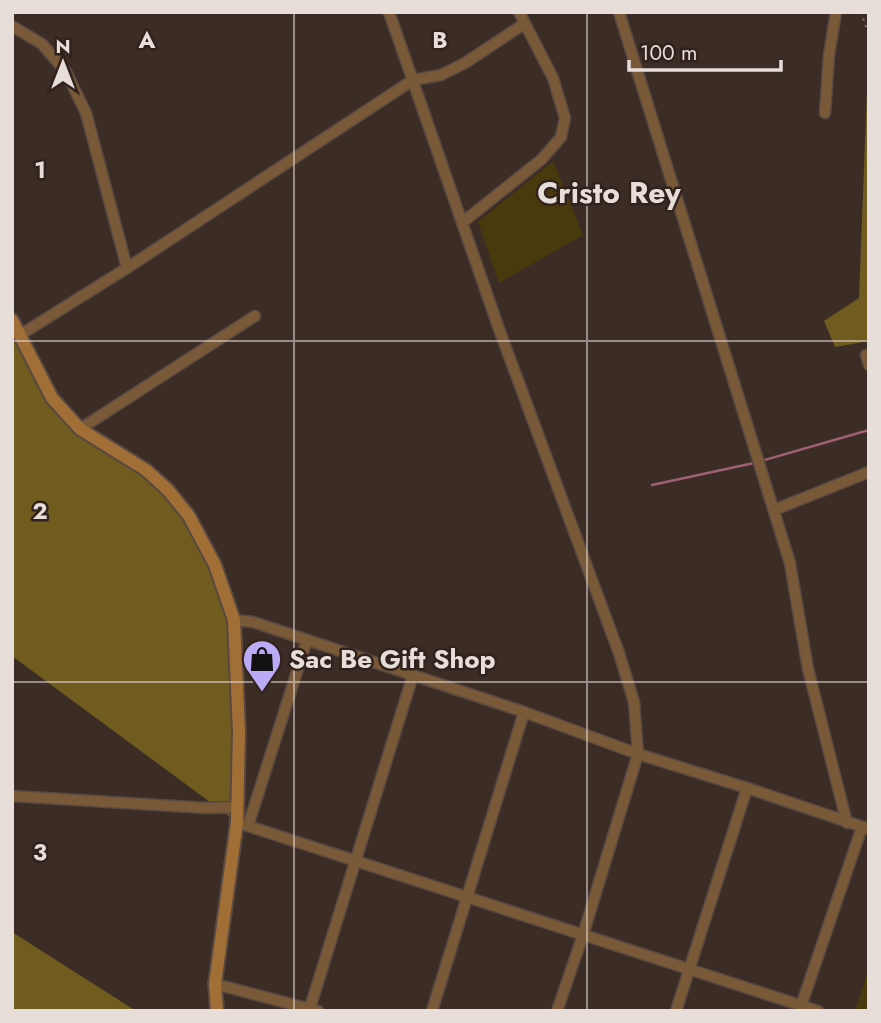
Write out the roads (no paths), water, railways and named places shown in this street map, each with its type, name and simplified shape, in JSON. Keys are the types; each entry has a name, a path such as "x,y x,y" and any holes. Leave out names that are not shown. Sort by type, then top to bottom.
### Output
{"main road":[{"path":"12,320 52,398 80,429 146,470 168,490 189,516 215,565 234,620 239,732 237,807 242,824 215,984 217,1011"}],"street":[{"path":"389,12 499,329 619,653 634,702 638,754 583,935 556,1011"},
{"path":"463,222 542,159 561,137 565,118 553,78 519,12"},
{"path":"619,12 790,563 808,669 847,823"},
{"path":"825,113 829,55 836,12"},
{"path":"20,335 413,80 440,75 465,63 524,24"},
{"path":"12,26 42,44 66,72 86,113 127,268"},
{"path":"80,429 255,316"},
{"path":"774,510 869,472"},
{"path":"234,620 253,622 524,712 638,754 866,828 801,1008"},
{"path":"307,640 242,824 801,1008 818,1011"},
{"path":"215,984 314,1009 355,861 413,676"},
{"path":"432,1011 524,712"},
{"path":"676,1011 747,788"},
{"path":"12,796 207,808 237,807"}],"waterway":[{"path":"761,461 869,430"},
{"path":"652,485 754,463"}],"place":[{"name":"Sac Be Gift Shop","path":"262,693"}],"district":[{"name":"Cristo Rey","path":"609,192"}]}
